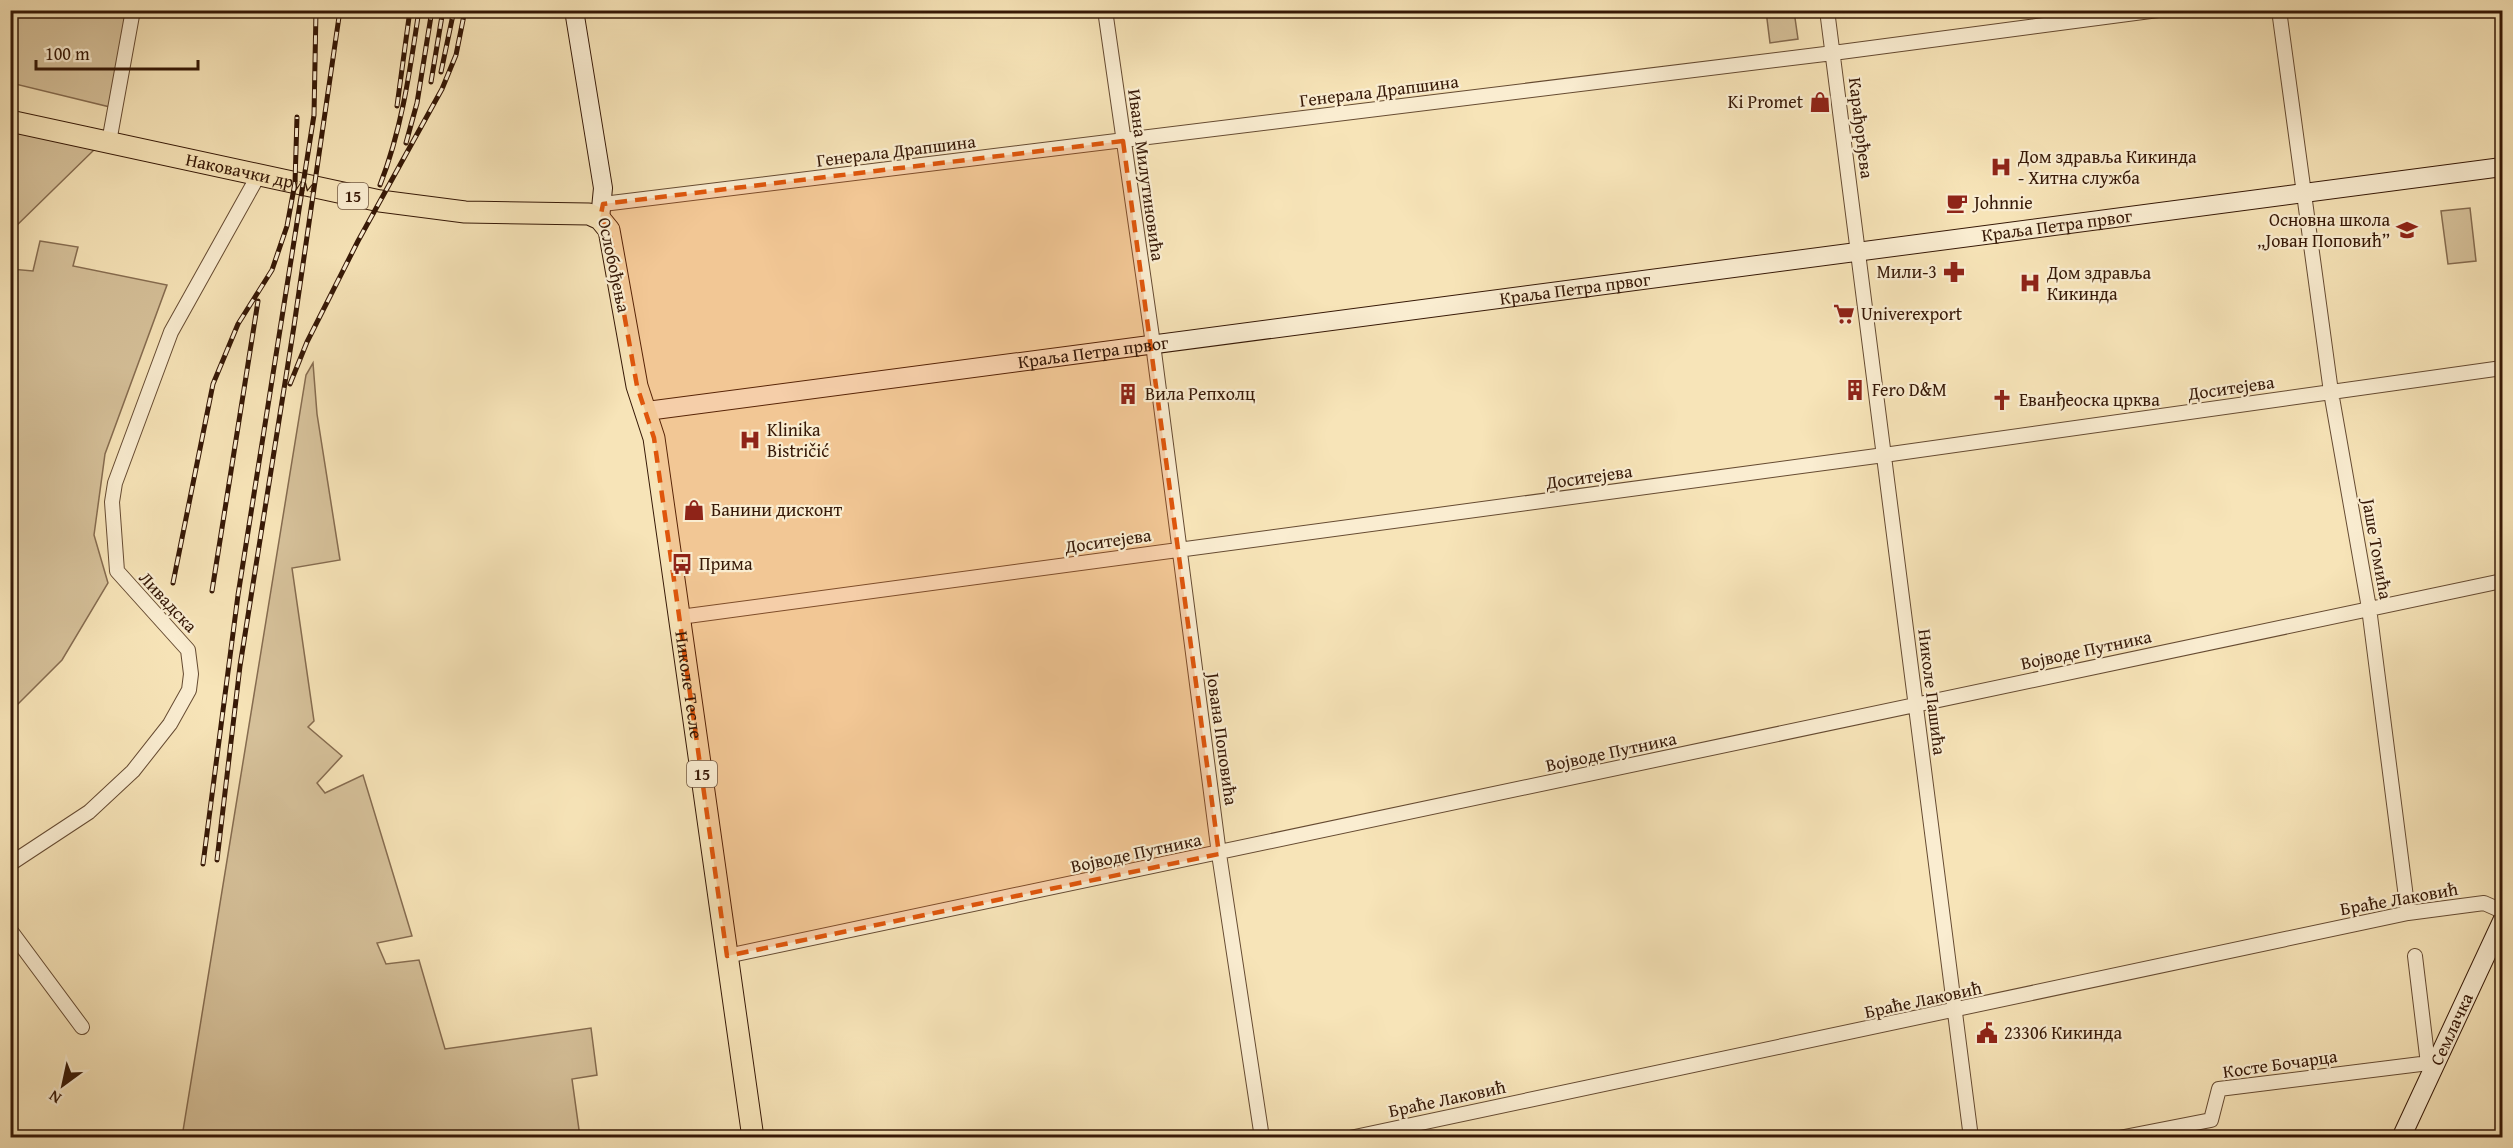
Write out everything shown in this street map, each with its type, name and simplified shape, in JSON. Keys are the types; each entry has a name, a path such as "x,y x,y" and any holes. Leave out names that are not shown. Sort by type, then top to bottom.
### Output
{"main road":[{"name":"Наковачки друм","path":"10,121 258,176 417,207 465,212 589,214 602,211"},
{"name":"Ослобођења","path":"602,211 609,230 637,386 647,411"},
{"name":"Николе Тесле","path":"647,411 654,438 753,1137"}],"street":[{"path":"109,142 133,10"},
{"name":"Ивана Милутиновића","path":"1105,10 1153,344"},
{"name":"Карађорђева","path":"1827,10 1859,251"},
{"name":"Генерала Драпшина","path":"602,211 1123,141 1833,53 2158,10"},
{"name":"Јаше Томића","path":"2279,10 2331,392 2369,608 2408,914"},
{"name":"Ослобођења","path":"577,11 602,211"},
{"name":"Краља Петра првог","path":"647,411 2303,191 2502,167"},
{"name":"Ливадска","path":"10,864 89,812 133,771 170,724 189,690 191,667 188,650 117,571 112,502 118,474 171,332 258,176"},
{"name":"Николе Пашића","path":"1859,251 1971,1137"},
{"name":"Јована Поповића","path":"1153,344 1219,854 1262,1137"},
{"name":"Доситејева","path":"680,617 1884,455 2502,368"},
{"name":"Војводе Путника","path":"727,956 1219,854 2502,581"},
{"name":"Браће Лаковић","path":"1350,1137 2408,914 2484,903 2502,911"},
{"name":"Семлачка","path":"2401,1137 2432,1063 2502,921"},
{"path":"10,930 82,1027"},
{"path":"2415,956 2432,1063"},
{"name":"Косте Бочарца","path":"2119,1137 2211,1120 2218,1089 2432,1063"}],"highlighted area":[{"path":"1123,141 1219,854 727,956 654,438 637,386 609,230 600,219 603,204"}],"shaded area":[{"path":"11,11 128,11 110,107 11,83"},
{"path":"1766,11 1794,11 1798,39 1770,43"},
{"path":"11,128 97,147 11,231"},
{"path":"2470,208 2476,261 2448,264 2441,211"},
{"path":"40,241 78,247 73,266 167,285 105,454 94,535 108,583 62,660 11,711 11,269 33,271"},
{"path":"313,363 317,414 340,560 292,568 314,721 308,727 342,756 317,783 325,793 363,775 412,936 377,943 386,964 419,960 445,1049 591,1028 597,1075 572,1079 580,1137 182,1137 306,375"}],"railway":[{"path":"203,864 238,595 314,115 316,10"},
{"path":"217,860 240,666 294,326 340,10"},
{"path":"397,106 410,10"},
{"path":"380,185 400,121 419,10"},
{"path":"406,143 417,103 432,10"},
{"path":"431,82 443,10"},
{"path":"441,72 454,10"},
{"path":"290,384 307,342 358,241 442,89 456,55 465,10"},
{"path":"173,583 213,384 238,324 272,270 287,226 295,183 297,117"},
{"path":"212,591 258,301"}],"place":[{"name":"Ki Promet","path":"1820,102"},
{"name":"Дом здравља Кикинда - Хитна служба","path":"2001,167"},
{"name":"Johnnie","path":"1957,203"},
{"name":"Основна школа „Јован Поповић”","path":"2407,230"},
{"name":"Мили-3","path":"1954,272"},
{"name":"Дом здравља Кикинда","path":"2030,283"},
{"name":"Univerexport","path":"1844,314"},
{"name":"Fero D&M","path":"1855,390"},
{"name":"Вила Репхолц","path":"1128,394"},
{"name":"Еванђеоска црква","path":"2002,400"},
{"name":"Klinika Bistričić","path":"750,440"},
{"name":"Банини дисконт","path":"694,510"},
{"name":"Прима","path":"682,564"},
{"name":"23306 Кикинда","path":"1987,1033"}]}
